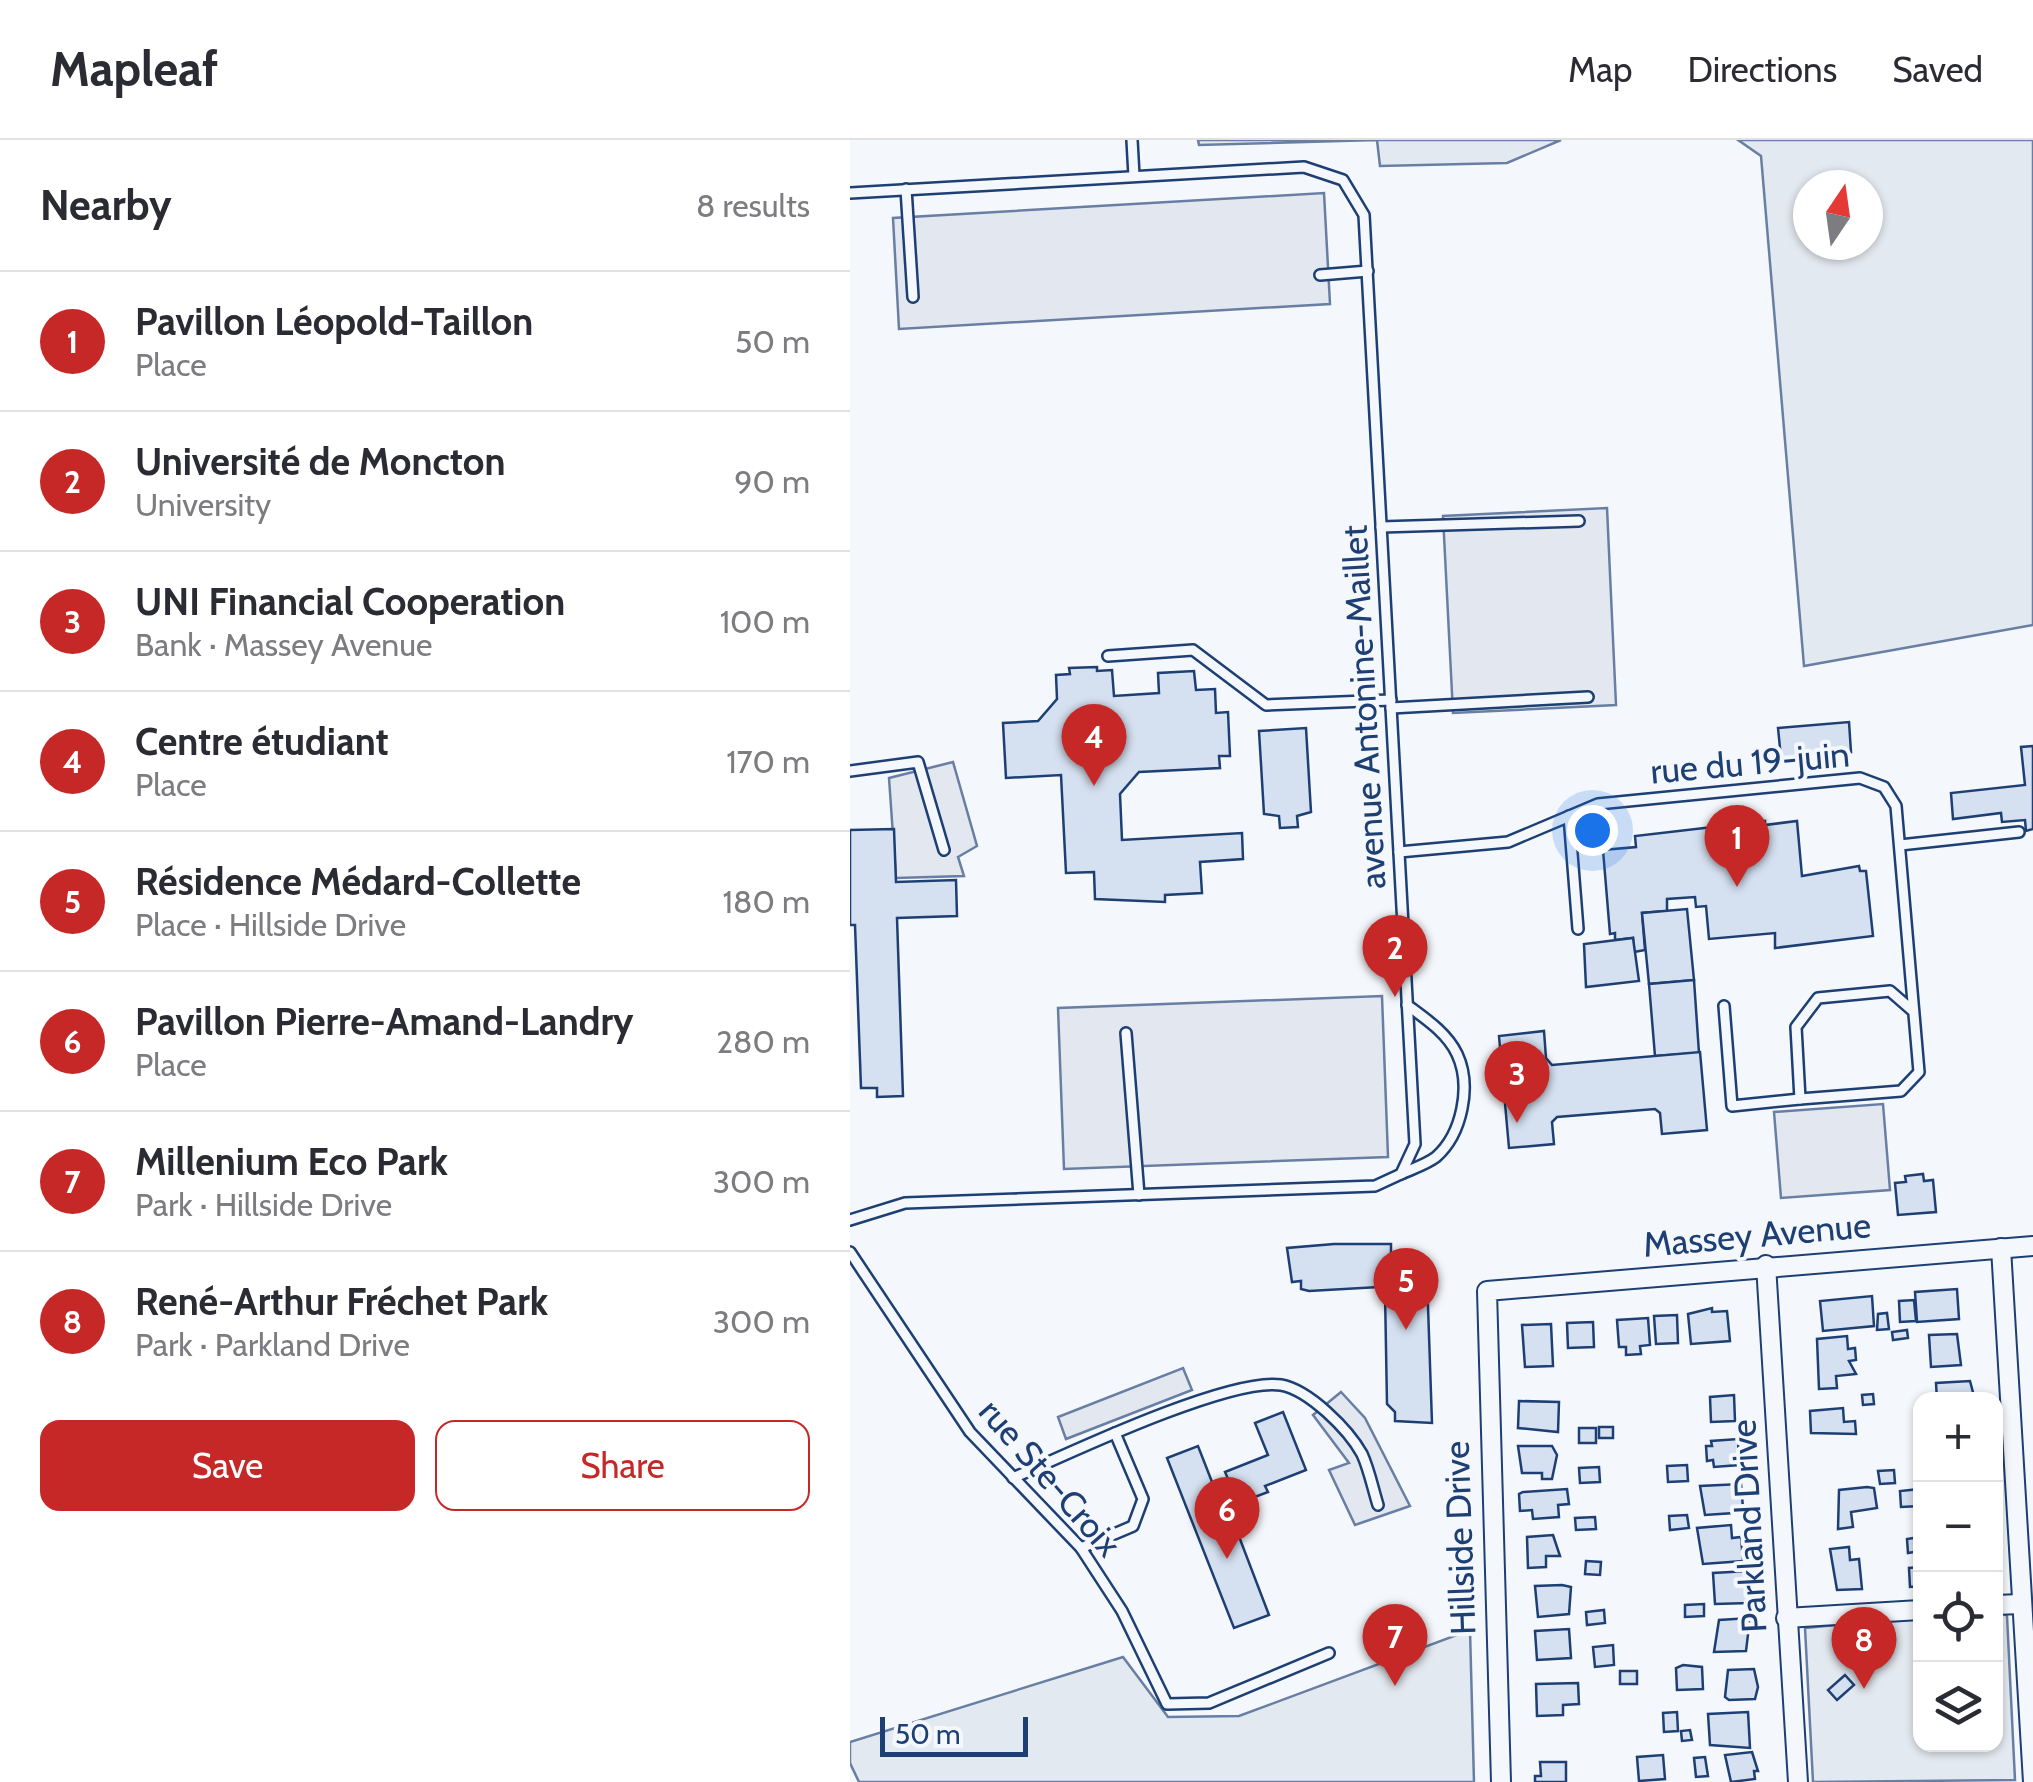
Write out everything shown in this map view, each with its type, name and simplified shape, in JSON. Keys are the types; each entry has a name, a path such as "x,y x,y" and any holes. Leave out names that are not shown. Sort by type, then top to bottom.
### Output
{"street":[{"name":"Massey Avenue","path":"1487,1291 2033,1246"},
{"path":"2001,1248 2033,1782"},
{"name":"Parkland Drive","path":"1766,1265 1798,1782"},
{"name":"Hillside Drive","path":"1487,1291 1500,1782"},
{"path":"2003,1605 2020,1604"},
{"path":"1786,1618 1913,1610"}],"lane":[{"path":"1132,140 1134,176"},
{"name":"avenue Antonine-Maillet","path":"850,193 1304,167 1343,180 1364,214 1415,1144 1401,1174"},
{"path":"906,189 913,297"},
{"path":"1320,274 1368,271"},
{"path":"1381,526 1579,521"},
{"path":"1108,656 1193,650 1266,705 1588,696"},
{"path":"850,771 918,762 944,850"},
{"name":"rue du 19-juin","path":"1399,852 1508,842 1598,804 1860,778 1884,787 1896,806 1919,1072 1901,1091 1732,1106 1724,1006"},
{"path":"1569,816 1578,928"},
{"path":"1900,845 2019,832"},
{"path":"1800,1099 1796,1026 1818,998 1890,991 1913,1010"},
{"path":"850,1220 905,1204 1375,1186 1436,1158 1456,1131 1464,1093 1458,1056 1438,1028 1407,1005"},
{"path":"1126,1033 1139,1194"},
{"name":"rue Ste-Croix","path":"850,1252 970,1432 1081,1548 1122,1611 1168,1704 1209,1703 1329,1653"},
{"path":"1013,1478 1115,1432 1248,1385 1284,1385 1324,1409 1361,1453 1378,1506"},
{"path":"1081,1548 1133,1526 1143,1498 1115,1432"}],"shaded area":[{"path":"1198,140 1377,140 1199,145"},
{"path":"1377,140 1561,140 1507,163 1380,166"},
{"path":"1738,140 2033,140 2033,625 1804,666 1761,156"},
{"path":"1324,193 1330,304 899,329 893,218"},
{"path":"1607,508 1616,705 1453,713 1443,516"},
{"path":"953,762 977,846 958,857 964,876 896,878 889,778"},
{"path":"1382,996 1388,1157 1064,1169 1058,1008"},
{"path":"1883,1104 1890,1190 1781,1198 1774,1112"},
{"path":"1183,1368 1192,1390 1066,1439 1058,1417"},
{"path":"1341,1392 1365,1418 1410,1506 1355,1525 1329,1470 1349,1463 1313,1415"},
{"path":"2003,1613 2007,1616 2015,1780 1813,1782 1805,1628 1913,1618 1913,1752 2003,1752"},
{"path":"1470,1630 1474,1782 859,1782 850,1763 850,1742 1123,1657 1168,1717 1239,1716"}],"building":[{"path":"1097,667 1097,671 1112,670 1114,696 1159,693 1158,673 1194,671 1196,690 1215,689 1216,713 1228,712 1230,756 1219,756 1220,768 1139,772 1120,794 1122,840 1242,833 1243,859 1200,862 1202,893 1165,895 1165,902 1095,899 1094,872 1066,873 1061,775 1006,778 1003,723 1038,721 1057,699 1056,675 1070,674 1069,668"},
{"path":"1849,722 1851,752 1781,758 1778,728"},
{"path":"1306,728 1311,812 1297,816 1298,827 1280,828 1279,816 1264,814 1259,731"},
{"path":"2033,746 2033,829 2026,831 2025,820 2002,822 2001,813 1953,819 1951,793 2025,785 2021,747"},
{"path":"1765,821 1765,825 1797,821 1802,876 1859,866 1860,871 1866,871 1873,936 1775,948 1775,933 1709,939 1706,906 1696,907 1695,897 1667,899 1667,911 1642,913 1645,950 1634,952 1633,938 1615,940 1615,933 1610,934 1603,850 1636,847 1635,836"},
{"path":"894,829 896,882 956,880 957,916 897,918 903,1096 877,1097 877,1088 861,1088 855,925 850,925 850,830"},
{"path":"1687,909 1694,980 1649,984 1642,913"},
{"path":"1633,938 1639,981 1586,987 1584,944"},
{"path":"1694,980 1699,1053 1655,1056 1649,984"},
{"path":"1544,1031 1546,1058 1552,1065 1700,1052 1707,1130 1662,1134 1660,1113 1655,1109 1557,1117 1552,1122 1554,1144 1509,1148 1499,1036"},
{"path":"1923,1174 1924,1181 1933,1180 1936,1212 1898,1215 1895,1183 1906,1182 1905,1176"},
{"path":"1391,1244 1391,1257 1411,1262 1414,1277 1427,1277 1432,1423 1395,1421 1395,1412 1387,1404 1385,1292 1379,1287 1309,1291 1301,1289 1301,1281 1292,1282 1287,1248"},
{"path":"1957,1289 1959,1319 1917,1322 1915,1292"},
{"path":"1872,1296 1874,1326 1823,1331 1820,1301"},
{"path":"1914,1300 1916,1321 1900,1322 1899,1301"},
{"path":"1712,1308 1712,1312 1727,1311 1730,1341 1691,1344 1688,1314"},
{"path":"1887,1313 1889,1329 1877,1330 1878,1314"},
{"path":"1677,1315 1678,1343 1656,1344 1654,1316"},
{"path":"1648,1318 1650,1345 1640,1346 1641,1354 1626,1355 1626,1347 1619,1347 1617,1320"},
{"path":"1593,1322 1594,1347 1568,1348 1567,1323"},
{"path":"1551,1324 1553,1366 1525,1367 1522,1325"},
{"path":"1907,1330 1908,1338 1893,1340 1892,1332"},
{"path":"1957,1334 1961,1365 1931,1367 1929,1335"},
{"path":"1847,1336 1848,1349 1855,1348 1856,1360 1849,1361 1856,1374 1836,1376 1837,1388 1819,1389 1817,1339"},
{"path":"1970,1381 1973,1392 1937,1392 1936,1383"},
{"path":"1873,1394 1874,1404 1863,1405 1862,1395"},
{"path":"1734,1395 1735,1421 1711,1422 1710,1397"},
{"path":"1519,1401 1559,1402 1558,1432 1518,1428"},
{"path":"1843,1408 1844,1422 1855,1421 1856,1434 1811,1433 1810,1411"},
{"path":"1283,1412 1306,1470 1265,1486 1268,1492 1239,1503 1233,1488 1222,1492 1269,1615 1234,1628 1167,1458 1198,1446 1214,1487 1229,1481 1225,1472 1268,1455 1255,1423"},
{"path":"1599,1427 1613,1427 1613,1438 1599,1438"},
{"path":"1579,1428 1596,1428 1596,1443 1579,1443"},
{"path":"1738,1439 1739,1465 1714,1467 1713,1460 1707,1461 1706,1446 1712,1446 1711,1441"},
{"path":"1518,1446 1552,1446 1557,1455 1552,1479 1542,1479 1542,1473 1522,1473"},
{"path":"1687,1465 1688,1481 1668,1482 1667,1466"},
{"path":"1599,1467 1600,1482 1580,1483 1579,1468"},
{"path":"1894,1470 1895,1483 1880,1484 1878,1471"},
{"path":"1741,1484 1743,1508 1734,1508 1734,1513 1705,1515 1700,1486"},
{"path":"1874,1488 1877,1508 1851,1512 1853,1527 1838,1529 1839,1490"},
{"path":"1567,1489 1569,1504 1558,1505 1559,1517 1533,1519 1532,1510 1520,1511 1519,1494 1523,1492"},
{"path":"1913,1490 1913,1506 1901,1507 1900,1491"},
{"path":"1687,1515 1689,1528 1670,1530 1669,1516"},
{"path":"1595,1517 1596,1529 1576,1530 1575,1518"},
{"path":"1731,1525 1732,1538 1741,1537 1743,1561 1703,1564 1697,1528"},
{"path":"1553,1535 1560,1556 1546,1556 1546,1567 1528,1568 1527,1537"},
{"path":"1913,1538 1913,1552 1908,1553 1907,1539"},
{"path":"1849,1547 1850,1560 1859,1559 1862,1589 1837,1590 1830,1549"},
{"path":"1586,1561 1601,1562 1600,1575 1585,1574"},
{"path":"1909,1568 1913,1568 1913,1587 1910,1587"},
{"path":"1748,1571 1749,1603 1715,1604 1713,1573"},
{"path":"1535,1586 1571,1587 1569,1614 1538,1617"},
{"path":"1704,1604 1704,1616 1685,1617 1685,1605"},
{"path":"1604,1610 1605,1623 1587,1625 1586,1612"},
{"path":"1750,1618 1746,1651 1714,1652 1719,1620"},
{"path":"1569,1629 1571,1658 1537,1660 1535,1631"},
{"path":"1613,1645 1614,1665 1595,1667 1593,1647"},
{"path":"1702,1667 1703,1689 1677,1690 1676,1668"},
{"path":"1754,1669 1758,1687 1755,1699 1725,1697 1728,1670"},
{"path":"1620,1671 1637,1671 1637,1684 1620,1684"},
{"path":"1845,1675 1854,1685 1837,1700 1828,1690"},
{"path":"1578,1683 1579,1704 1563,1705 1563,1715 1537,1716 1536,1684"},
{"path":"1677,1712 1678,1731 1664,1732 1663,1713"},
{"path":"1748,1712 1750,1748 1710,1745 1708,1714"},
{"path":"1690,1730 1692,1740 1682,1741 1681,1731"},
{"path":"1752,1752 1758,1771 1754,1771 1755,1779 1731,1782 1725,1755"},
{"path":"1663,1755 1665,1779 1639,1781 1637,1757"},
{"path":"1705,1757 1708,1776 1696,1777 1694,1758"},
{"path":"1540,1762 1566,1762 1566,1782 1535,1782 1535,1776 1541,1776"}],"place":[{"name":"Centre étudiant","path":"1094,786"},
{"name":"Pavillon Léopold-Taillon","path":"1737,887"},
{"name":"Université de Moncton","path":"1395,997"},
{"name":"UNI Financial Cooperation","path":"1517,1123"},
{"name":"Résidence Médard-Collette","path":"1406,1330"},
{"name":"Pavillon Pierre-Amand-Landry","path":"1227,1559"},
{"name":"Millenium Eco Park","path":"1395,1686"},
{"name":"René-Arthur Fréchet Park","path":"1864,1689"}]}
